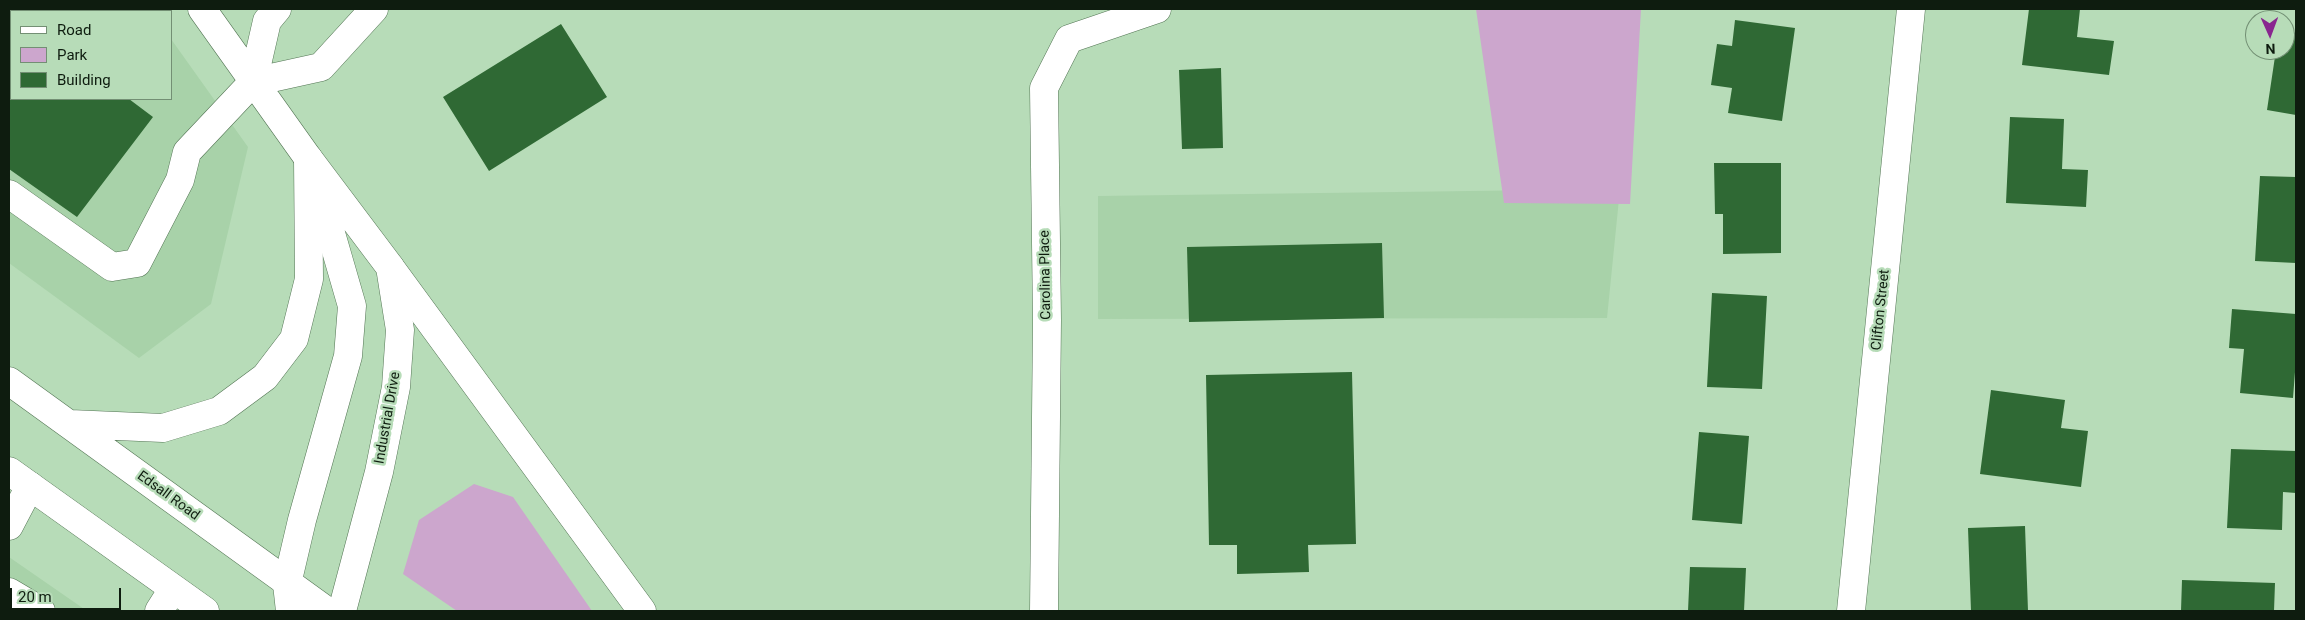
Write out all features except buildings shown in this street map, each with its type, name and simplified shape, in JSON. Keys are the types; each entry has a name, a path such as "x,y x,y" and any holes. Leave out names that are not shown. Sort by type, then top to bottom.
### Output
{"street":[{"name":"Industrial Drive","path":"202,9 253,82 272,104 308,158 390,267 400,330 396,387 379,472 342,611"},
{"path":"9,194 112,268 137,264 180,180 186,152 253,82 267,21 277,9"},
{"path":"253,82 321,67 374,9"},
{"name":"Carolina Place","path":"1044,611 1047,320 1044,88 1069,39 1157,9"},
{"name":"Clifton Street","path":"1850,611 1911,9"},
{"name":"Industrial Drive","path":"290,611 287,584 302,520 348,356 352,306 308,158"},
{"path":"70,424 163,428 219,411 265,377 294,338 309,279 308,158"},
{"path":"390,267 642,611"},
{"name":"Edsall Road","path":"9,381 287,584 327,611"},
{"path":"9,526 19,479 166,600 204,611"},
{"path":"9,592 41,611"}],"shaded area":[{"path":"9,9 149,9 10,10 10,100 172,100 172,40 248,147 211,304 139,358 9,263"},
{"path":"1620,189 1607,318 1098,319 1098,196"},
{"path":"9,557 87,611 9,611"}],"green space":[{"path":"1476,9 1641,9 1630,204 1504,203"},
{"path":"474,484 513,497 592,611 457,611 403,574 419,520"}]}
